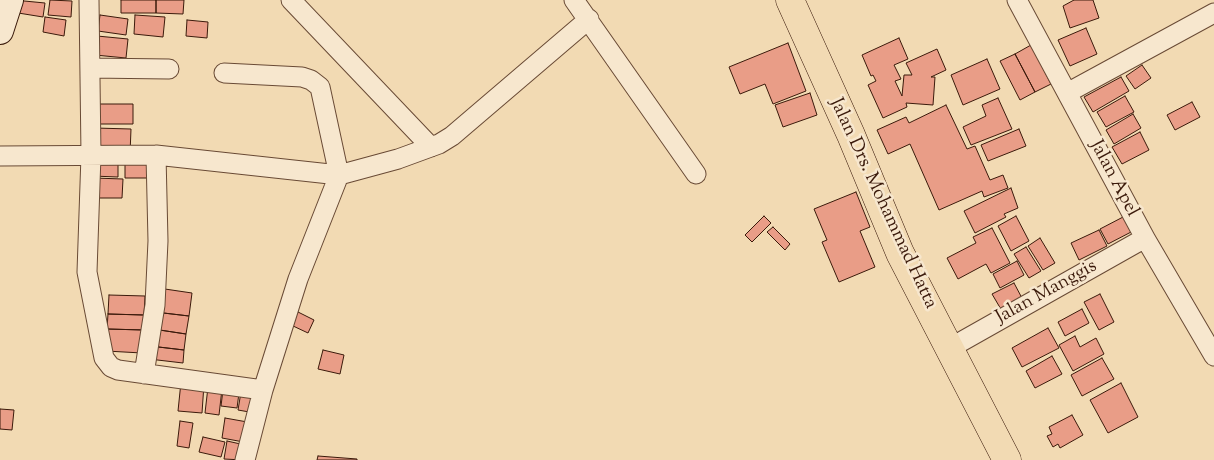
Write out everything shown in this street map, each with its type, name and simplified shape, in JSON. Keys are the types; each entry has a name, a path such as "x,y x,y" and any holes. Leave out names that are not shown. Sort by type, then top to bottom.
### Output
{"main road":[{"path":"0,31 10,0"},
{"name":"Jalan Drs. Mohammad Hatta","path":"790,0 851,135 900,253 1007,460"}],"street":[{"path":"89,0 91,155 87,272 104,358 111,367 144,374 264,390"},
{"path":"291,0 306,18 440,142"},
{"path":"574,0 696,174"},
{"name":"Jalan Apel","path":"1023,2 1067,93 1145,238 1214,356"},
{"path":"1067,93 1214,13"},
{"path":"0,156 156,156 339,175 398,159 440,142 589,19"},
{"path":"90,68 169,69"},
{"path":"224,73 302,77 312,80 320,87 339,175 298,279 245,460"},
{"path":"144,374 156,295 156,156"},
{"name":"Jalan Manggis","path":"950,348 1145,238"}],"building":[{"path":"14,0 45,3 43,17 12,12"},
{"path":"50,0 72,1 71,17 48,15"},
{"path":"121,0 156,0 156,13 121,13"},
{"path":"156,0 184,0 183,14 156,13"},
{"path":"1074,0 1093,0 1099,18 1070,28 1063,6"},
{"path":"100,15 128,19 126,35 98,31"},
{"path":"135,15 165,17 163,37 134,34"},
{"path":"45,17 66,20 64,36 43,32"},
{"path":"187,20 208,22 207,38 186,36"},
{"path":"1086,28 1097,54 1070,66 1058,40"},
{"path":"97,36 128,39 126,58 95,55"},
{"path":"899,38 908,59 894,65 901,79 895,81 902,96 904,75 912,75 906,63 937,49 946,70 931,77 935,77 933,105 906,103 907,107 883,118 868,85 876,81 873,75 871,76 862,55"},
{"path":"788,43 806,91 773,104 765,84 740,94 729,67"},
{"path":"1031,45 1051,84 1035,92 1015,54"},
{"path":"1015,54 1035,92 1020,100 1000,61"},
{"path":"987,59 1000,89 963,105 951,75"},
{"path":"1142,65 1151,78 1135,89 1126,76"},
{"path":"1121,77 1129,91 1093,112 1084,97"},
{"path":"810,93 817,115 783,127 775,105"},
{"path":"1125,96 1134,112 1106,127 1097,112"},
{"path":"998,98 1012,129 971,145 963,127 986,116 982,105"},
{"path":"1192,102 1200,117 1175,130 1167,115"},
{"path":"97,104 133,104 133,124 97,124"},
{"path":"946,105 967,149 975,146 990,180 1003,175 1008,188 984,197 982,191 939,210 910,144 888,154 877,130 906,117 909,123"},
{"path":"1133,114 1141,128 1114,144 1106,130"},
{"path":"95,128 131,129 130,154 94,153"},
{"path":"1019,129 1026,146 988,161 981,145"},
{"path":"1140,132 1149,150 1122,164 1112,147"},
{"path":"93,160 118,161 118,177 92,176"},
{"path":"152,162 152,178 125,178 125,163"},
{"path":"94,178 123,179 122,198 93,198"},
{"path":"1011,188 1018,208 1004,214 1006,217 975,233 964,211"},
{"path":"856,192 870,227 860,231 875,267 839,282 822,242 827,240 814,209"},
{"path":"764,216 771,223 752,242 745,235"},
{"path":"1016,216 1029,241 1011,251 998,226"},
{"path":"1125,216 1133,231 1108,244 1100,229"},
{"path":"773,227 790,244 785,250 767,232"},
{"path":"992,228 1010,263 991,273 986,264 958,279 947,258 976,243 973,237"},
{"path":"1099,230 1107,246 1079,260 1071,243"},
{"path":"1040,238 1055,263 1043,270 1028,246"},
{"path":"1026,247 1041,271 1029,278 1014,254"},
{"path":"1017,261 1024,275 1000,288 993,274"},
{"path":"1014,283 1023,300 1002,311 992,294"},
{"path":"158,288 192,293 189,316 155,312"},
{"path":"1100,294 1114,322 1099,330 1084,302"},
{"path":"109,295 145,296 144,315 108,314"},
{"path":"1082,309 1089,323 1065,336 1058,322"},
{"path":"155,312 189,316 186,334 153,329"},
{"path":"298,312 314,320 308,333 291,325"},
{"path":"108,314 144,315 144,330 107,329"},
{"path":"1048,328 1059,348 1022,367 1012,348"},
{"path":"107,329 144,330 142,353 106,351"},
{"path":"153,329 186,334 184,350 150,346"},
{"path":"1075,336 1080,347 1096,338 1104,354 1073,371 1059,345"},
{"path":"150,346 184,350 183,363 149,359"},
{"path":"323,350 344,355 340,374 318,369"},
{"path":"1052,356 1062,374 1035,388 1026,371"},
{"path":"1102,358 1114,379 1082,396 1071,375"},
{"path":"181,382 204,384 202,413 178,411"},
{"path":"1121,383 1138,417 1108,433 1090,400"},
{"path":"208,387 222,389 219,415 205,413"},
{"path":"223,390 239,393 237,408 221,406"},
{"path":"241,392 258,395 255,413 238,410"},
{"path":"0,409 14,410 12,430 0,429"},
{"path":"1072,415 1083,435 1060,448 1058,444 1053,447 1047,436 1052,434 1049,427"},
{"path":"225,418 253,423 249,443 222,438"},
{"path":"180,421 193,423 189,448 177,446"},
{"path":"203,437 225,442 221,457 199,452"},
{"path":"227,441 245,445 243,460 224,459"},
{"path":"318,456 357,459 357,460 317,460"}]}
